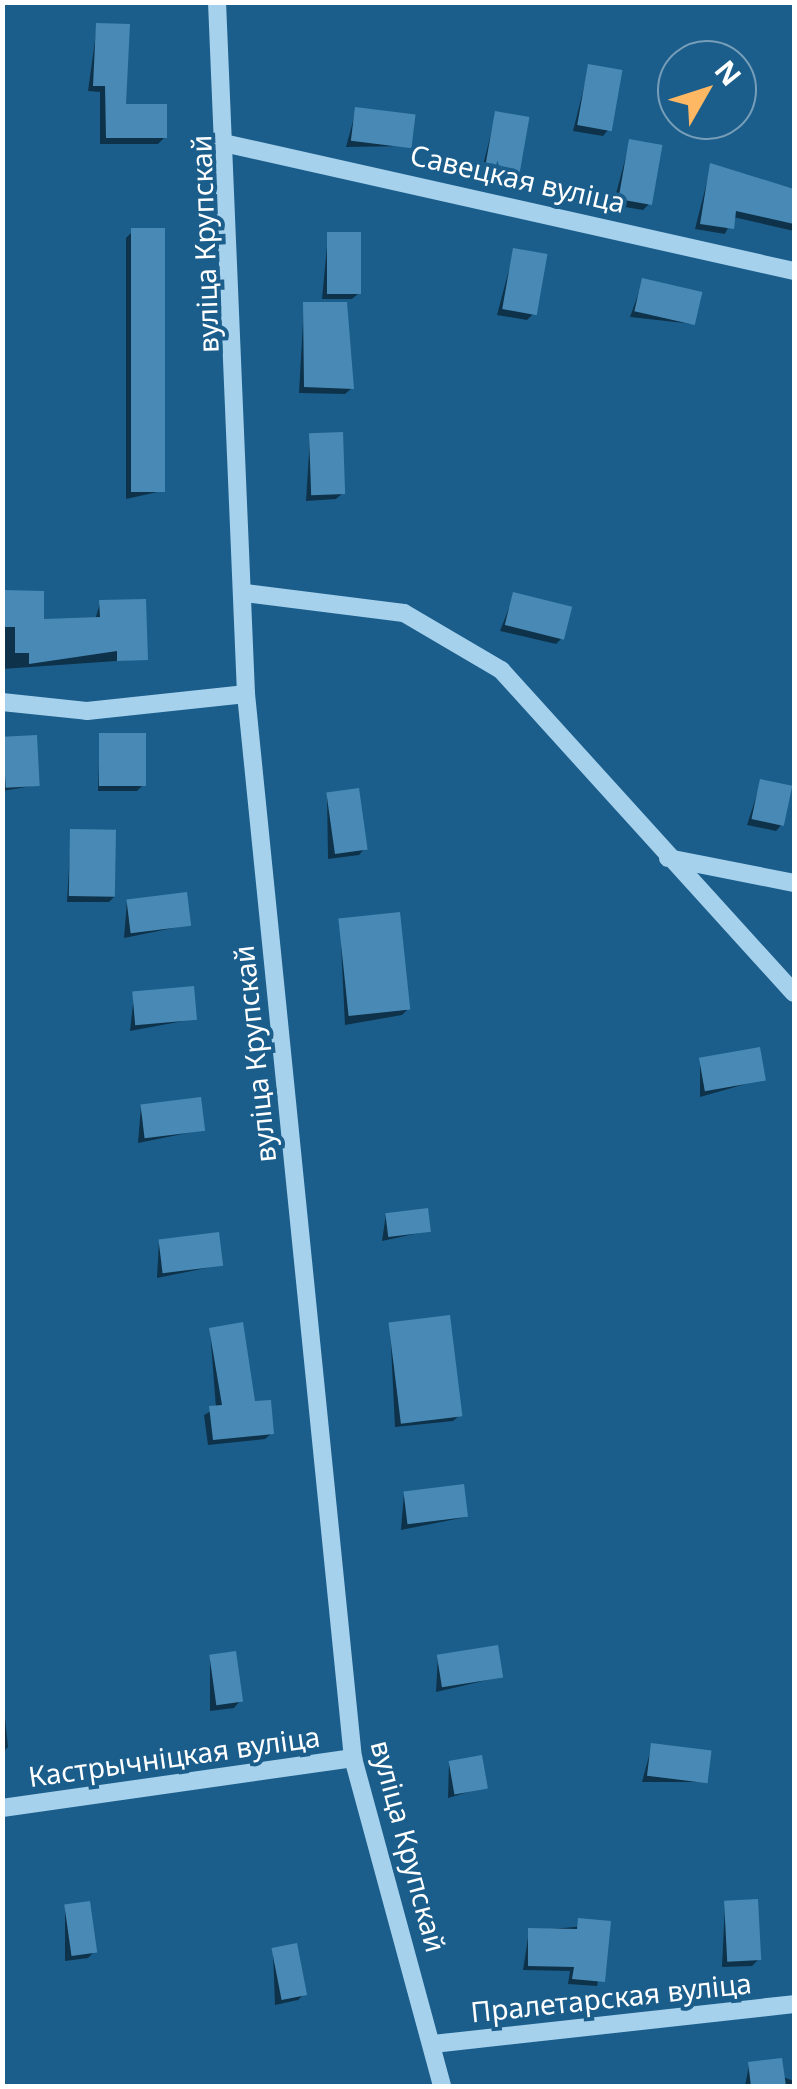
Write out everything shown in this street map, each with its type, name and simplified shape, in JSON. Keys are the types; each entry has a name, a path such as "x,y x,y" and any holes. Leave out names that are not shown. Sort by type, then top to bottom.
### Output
{"street":[{"name":"вуліца Крупскай","path":"217,2 228,144 246,694 353,1758 442,2086"},
{"name":"Савецкая вуліца","path":"228,144 794,271"},
{"path":"245,593 404,613 501,670 666,857 794,993"},
{"path":"2,702 88,711 246,694"},
{"path":"666,857 794,883"},
{"name":"Кастрычніцкая вуліца","path":"2,1808 353,1758"},
{"name":"Пралетарская вуліца","path":"433,2044 794,2004"}],"building":[{"path":"96,23 130,24 126,104 167,104 167,138 106,138 105,86 93,86"},
{"path":"588,64 622,70 612,131 577,125"},
{"path":"355,107 416,114 411,148 351,141"},
{"path":"495,111 529,117 519,177 484,171"},
{"path":"629,139 662,145 652,205 618,199"},
{"path":"710,163 794,189 794,224 736,211 734,229 700,224"},
{"path":"131,228 165,228 165,492 131,492"},
{"path":"327,232 361,232 361,294 327,294"},
{"path":"513,248 547,254 537,315 502,309"},
{"path":"642,278 702,292 695,325 634,311"},
{"path":"303,302 347,302 354,389 304,387"},
{"path":"343,432 345,494 311,495 309,433"},
{"path":"2,590 44,591 44,619 100,617 99,600 146,599 148,660 117,661 117,651 29,664 29,653 15,653 15,627 2,627"},
{"path":"513,592 572,607 564,640 505,625"},
{"path":"99,733 146,733 146,786 99,786"},
{"path":"37,735 40,786 6,788 3,737"},
{"path":"760,779 792,786 784,826 751,819"},
{"path":"359,788 368,849 335,854 326,793"},
{"path":"70,829 116,830 115,897 69,896"},
{"path":"187,892 191,926 131,933 126,899"},
{"path":"400,912 410,1009 349,1016 338,918"},
{"path":"194,986 197,1020 135,1025 132,991"},
{"path":"760,1047 766,1080 705,1091 699,1058"},
{"path":"201,1097 205,1131 145,1138 140,1104"},
{"path":"428,1208 431,1232 388,1237 385,1213"},
{"path":"219,1232 223,1266 163,1273 158,1239"},
{"path":"450,1315 462,1416 401,1424 388,1323"},
{"path":"243,1322 255,1401 271,1400 274,1434 213,1440 209,1406 222,1405 209,1328"},
{"path":"464,1484 468,1517 407,1524 403,1491"},
{"path":"498,1645 503,1678 442,1687 437,1655"},
{"path":"236,1651 243,1702 216,1705 209,1655"},
{"path":"651,1743 712,1750 708,1783 647,1776"},
{"path":"482,1755 488,1788 454,1794 449,1761"},
{"path":"758,1899 761,1960 727,1962 724,1901"},
{"path":"90,1901 97,1952 71,1956 64,1905"},
{"path":"578,1918 611,1921 605,1982 572,1979 574,1967 528,1966 528,1928 577,1929"},
{"path":"297,1943 307,1995 282,2000 271,1948"},
{"path":"782,2058 786,2086 751,2086 748,2062"}]}
